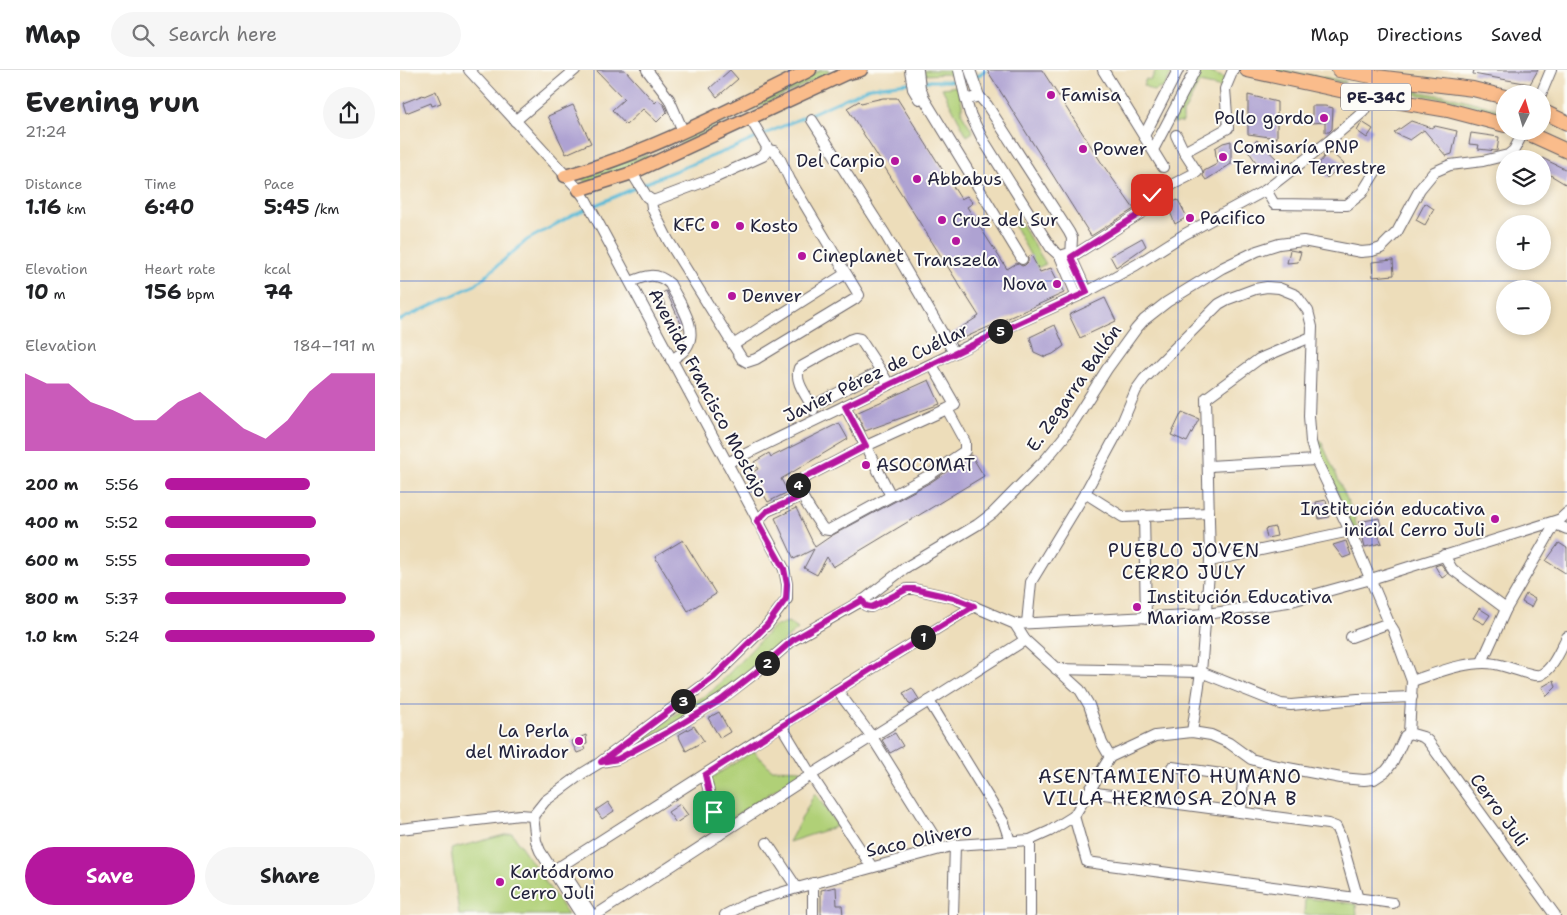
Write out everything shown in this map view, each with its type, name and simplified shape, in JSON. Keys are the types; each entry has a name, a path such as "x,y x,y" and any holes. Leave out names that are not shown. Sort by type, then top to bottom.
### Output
{"highway":[{"name":"PE-34C","path":"1247,70 1372,97 1448,110 1496,123"},
{"name":"PE-34C","path":"1339,70 1377,77 1473,89 1496,95"},
{"path":"1551,115 1567,123"},
{"path":"1543,140 1567,151"}],"main road":[{"path":"565,176 658,143 810,70"},
{"path":"583,195 635,177 666,157 844,72 861,70"},
{"path":"658,143 666,157"}],"street":[{"name":"Avenida Francisco Mostajo","path":"470,70 583,195 784,569 787,584 786,599 767,625 714,677 601,762"},
{"path":"515,121 574,70"},
{"path":"647,70 669,99 683,131"},
{"path":"1103,70 1164,167"},
{"path":"1144,136 1178,70"},
{"path":"1153,150 1194,70"},
{"path":"1184,152 1228,128 1225,89 1233,70"},
{"path":"1545,85 1551,70"},
{"path":"963,71 968,85 987,105 1069,232 1072,238 1067,256 1082,294"},
{"name":"Javier Pérez de Cuéllar","path":"727,464 954,353 1082,294 1136,265 1185,234 1266,190 1363,112 1372,97 1377,77"},
{"path":"915,79 936,119 1022,259"},
{"path":"968,85 966,100 970,114 982,138 1051,248 1067,256"},
{"path":"966,100 979,96"},
{"path":"635,177 649,199 668,240 742,359 747,362 756,359 855,299 858,293 790,180 779,157 774,151 767,149 750,118"},
{"path":"812,120 827,132 954,353"},
{"path":"1067,256 1149,208 1152,195 1197,172 1176,135"},
{"name":"E. Zegarra Ballón","path":"533,816 538,808 553,794 601,762 618,759 721,700 793,640 862,600 905,568 978,525 993,513 1046,459 1064,437 1103,375 1136,329 1144,320 1167,302 1235,261 1279,244 1303,241 1361,252 1381,248 1397,232 1420,189 1434,172 1450,165 1484,161 1508,155 1514,150 1519,140"},
{"path":"649,199 653,201 714,178 763,156 767,149"},
{"path":"1266,190 1274,204 1346,205 1362,194 1375,172"},
{"path":"733,345 845,274"},
{"path":"631,282 653,275 664,279 670,284 692,330 686,349 671,360"},
{"path":"1014,624 1025,640 1080,690 1089,705 1102,743 1110,757 1155,736 1192,732 1219,738 1251,759 1272,765 1341,778 1364,780 1374,779 1386,771 1393,762 1405,736 1409,733 1412,680 1371,578 1316,460 1311,442 1309,416 1312,327 1308,311 1296,295 1291,291 1280,288 1255,289 1237,294 1219,304 1144,378 1136,390 1120,430 1085,493 1031,582 1026,623"},
{"path":"1192,732 1201,672 1210,561 1206,398 1258,359 1311,337"},
{"path":"816,420 812,406 798,380 799,368 849,340 860,339 890,385"},
{"path":"932,365 954,405 866,446 800,480 798,486 802,496 823,529 829,530 928,476 965,451 965,442 946,409"},
{"path":"812,406 881,370"},
{"path":"845,406 891,496"},
{"path":"1209,466 1316,460"},
{"path":"1085,493 1123,517 1208,513"},
{"path":"757,521 767,511 802,496"},
{"path":"1482,662 1506,609 1557,522 1567,513"},
{"path":"1139,516 1146,618"},
{"path":"862,600 866,606 872,607 907,589 914,589 954,598 1014,624 1206,614 1288,602 1557,522"},
{"path":"1557,522 1567,529"},
{"path":"1210,561 1350,531"},
{"path":"1444,555 1452,569 1506,609"},
{"path":"556,869 974,606"},
{"path":"1351,637 1389,624"},
{"path":"1412,680 1482,662 1532,675 1540,674 1550,667 1567,637"},
{"path":"596,915 811,774 1025,640"},
{"path":"1056,669 1201,672 1281,704 1291,706 1358,699 1412,697"},
{"path":"838,690 872,737 942,849"},
{"path":"929,701 1004,822 1010,841"},
{"path":"782,727 872,867"},
{"name":"Cerro Juli","path":"1409,733 1423,737 1428,741 1555,915"},
{"name":"Saco Olivero","path":"725,915 748,903 813,883 942,849 955,846 1030,840 1050,831 1074,816 1110,757"},
{"path":"1172,767 1243,777 1241,812"},
{"path":"705,775 718,835"},
{"path":"1089,792 1328,824 1336,827 1358,899"},
{"path":"400,829 520,815 533,816 536,841 592,915"},
{"path":"1074,816 1086,862 1394,903"},
{"path":"1030,840 1030,915"},
{"path":"766,843 797,888"},
{"path":"953,915 955,846"},
{"path":"556,869 581,915"},
{"path":"813,883 813,915"}],"green space":[{"path":"821,70 829,70 827,74 681,144 679,143 680,138"},
{"path":"927,70 952,70 953,76 946,74 922,75"},
{"path":"1156,70 1173,70 1164,87 1153,91 1143,85 1146,79 1151,80"},
{"path":"1198,70 1204,70 1227,79 1223,88 1199,83 1183,114 1183,122 1173,123"},
{"path":"1269,70 1283,70 1345,81 1345,83"},
{"path":"958,86 962,114 973,132 967,136 942,88"},
{"path":"1395,88 1457,98 1496,109 1496,112 1456,101 1394,91"},
{"path":"644,155 648,159 631,168 587,182 582,179 585,175"},
{"path":"1016,216 1046,264 1037,268 1011,219"},
{"path":"1315,440 1321,441 1354,515 1359,539 1346,514"},
{"path":"788,622 798,629 716,698 649,739 644,735 712,691 773,627"},
{"path":"754,751 771,769 801,770 801,773 721,825 708,780"},
{"path":"815,793 838,826 789,842"},
{"name":"Kartódromo Cerro Juli","path":"512,833 568,915 459,915 451,849"},
{"path":"1305,898 1356,904 1357,915 1304,915"}],"building":[{"path":"596,70 625,70 655,103 658,100 664,105 667,112 657,122 643,109 626,125 612,110 624,99"},
{"path":"730,70 738,79 717,97 710,88"},
{"path":"987,70 1042,70 1103,165 1134,209 1091,236"},
{"path":"1474,70 1538,70 1530,84 1473,74"},
{"path":"436,91 441,103 432,106 431,103 406,113 403,103"},
{"path":"1248,95 1277,102 1277,138 1248,134"},
{"path":"883,98 897,98 961,199 967,196 973,203 967,207 1007,269 1017,263 1022,266 1025,265 1028,262 1028,257 1031,255 1040,272 1051,268 1064,293 955,342 951,334 979,316 847,108 859,101 861,103"},
{"path":"573,105 591,143 566,154 548,116"},
{"path":"1312,106 1333,108 1332,129 1329,132 1325,132 1325,122 1312,123"},
{"path":"1411,121 1432,128 1435,126 1457,131 1452,154 1446,156 1424,130 1410,140 1394,133"},
{"path":"1362,122 1373,129 1367,138 1357,131"},
{"path":"1471,133 1496,137 1496,140 1499,140 1496,151 1478,149 1479,145 1469,144"},
{"path":"1257,140 1280,162 1264,174 1247,149"},
{"name":"Comisaría PNP Termina Terrestre","path":"1231,141 1231,164 1206,180 1203,176 1204,171 1217,164 1215,148"},
{"path":"1332,153 1344,164 1327,178 1319,167 1320,162 1324,157 1323,155"},
{"path":"1551,162 1567,170 1567,185 1551,175"},
{"path":"1178,200 1187,217 1175,224 1167,204"},
{"path":"1425,203 1434,209 1425,225 1416,220"},
{"path":"1142,238 1146,246 1116,267 1110,256"},
{"path":"1290,250 1301,252 1298,262 1287,263"},
{"path":"1393,260 1394,275 1373,277 1372,262"},
{"path":"666,291 683,328 678,331 660,294"},
{"path":"1105,298 1116,321 1080,338 1069,315"},
{"path":"1055,325 1064,346 1045,357 1034,352 1030,337"},
{"path":"929,380 940,404 865,431 856,413"},
{"path":"1182,412 1199,419 1187,442 1171,435"},
{"path":"839,423 848,439 781,479 788,492 768,502 751,473 758,469 754,462 769,453 771,457"},
{"path":"971,455 984,476 833,567 827,557 817,575 804,568 814,549 794,559 775,518 796,508 815,547 831,536 931,482"},
{"path":"1326,500 1329,517 1319,519 1316,502"},
{"path":"1379,518 1381,526 1376,531 1382,543 1365,547 1359,522"},
{"path":"1275,527 1277,536 1267,538 1265,529"},
{"path":"683,540 716,594 688,611 655,557"},
{"path":"1346,541 1351,555 1343,558 1333,545"},
{"path":"1559,543 1567,548 1567,574 1546,561"},
{"path":"1441,564 1448,574 1442,578 1435,566"},
{"path":"1526,594 1535,599 1531,607 1522,602"},
{"path":"1479,608 1490,615 1484,624 1473,618"},
{"path":"1554,680 1556,687 1547,696 1542,687"},
{"path":"912,688 919,699 910,705 903,693"},
{"path":"719,712 730,732 720,738 708,718"},
{"path":"694,726 704,741 686,751 678,735"},
{"path":"895,733 903,746 890,753 882,740"},
{"path":"586,735 587,744 583,745 585,750 577,753 571,741"},
{"path":"608,802 614,811 602,819 596,810"},
{"path":"680,804 688,815 676,823 668,812"},
{"path":"836,887 837,905 842,905 843,915 821,915 821,890"}],"waterway":[{"path":"920,81 958,81 978,76 985,70"},
{"path":"400,320 475,285 527,240 575,214 738,146 871,87 909,83"}],"place":[{"name":"Famisa","path":"1051,95"},
{"name":"Pollo gordo","path":"1324,118"},
{"name":"Power","path":"1083,149"},
{"name":"Comisaría PNP Termina Terrestre","path":"1223,157"},
{"name":"Del Carpio","path":"895,161"},
{"name":"Abbabus","path":"917,179"},
{"name":"Pacifico","path":"1190,218"},
{"name":"Cruz del Sur","path":"942,220"},
{"name":"KFC","path":"715,225"},
{"name":"Kosto","path":"740,226"},
{"name":"Transzela","path":"956,241"},
{"name":"Cineplanet","path":"802,256"},
{"name":"Nova","path":"1057,284"},
{"name":"Denver","path":"732,296"},
{"name":"ASOCOMAT","path":"866,465"},
{"name":"Institución educativa inicial Cerro Juli","path":"1495,519"},
{"name":"Institución Educativa Mariam Rosse","path":"1137,607"},
{"name":"La Perla del Mirador","path":"579,741"},
{"name":"Kartódromo Cerro Juli","path":"500,882"}],"district":[{"name":"PUEBLO JOVEN CERRO JULY","path":"1184,561"},
{"name":"ASENTAMIENTO HUMANO VILLA HERMOSA ZONA B","path":"1170,787"}],"route":[{"path":"714,812 705,775 909,645 974,606 954,598 914,589 907,589 872,607 863,604 862,600 793,640 721,700 618,759 601,762 714,677 767,625 780,609 786,599 787,584 784,569 757,521 767,511 802,496 798,486 800,480 866,446 845,406 1087,292 1071,257 1149,208 1152,195"}]}
